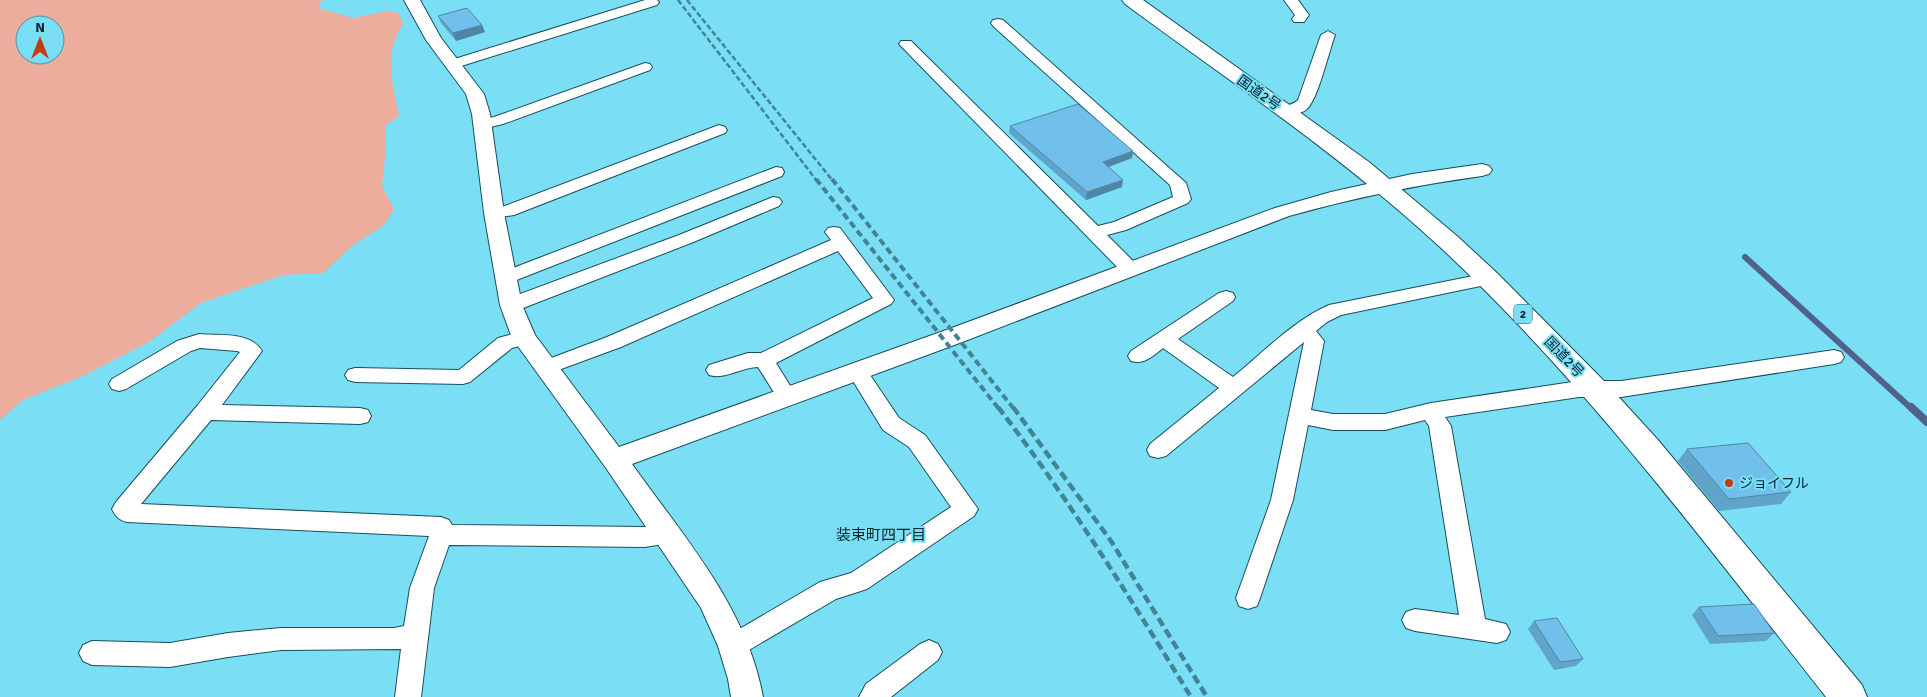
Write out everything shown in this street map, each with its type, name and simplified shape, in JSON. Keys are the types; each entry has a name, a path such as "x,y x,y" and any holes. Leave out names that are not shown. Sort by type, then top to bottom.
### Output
{"highway":[{"name":"国道2号","path":"1131,0 1361,167 1448,241 1488,279 1595,389 1648,448 1849,697"}],"street":[{"path":"412,0 434,40 475,94 482,124 494,213 511,305 524,338 615,461 713,602 733,646 744,679 746,697"},
{"path":"1291,0 1302,14 1299,19"},
{"path":"453,64 652,2"},
{"path":"998,23 1178,183 1182,199 1120,226 1094,233"},
{"path":"1286,112 1300,107 1305,101 1328,35"},
{"path":"906,44 1130,269"},
{"path":"482,124 646,67"},
{"path":"494,213 508,211 719,130"},
{"path":"615,461 631,453 857,371 1282,212 1384,186 1482,170"},
{"path":"507,277 776,172"},
{"path":"511,305 685,239 774,202"},
{"path":"545,368 614,342 836,236 884,300 764,360 748,360 716,370"},
{"path":"1158,450 1303,329 1320,317 1336,310 1488,279"},
{"path":"1138,356 1226,296"},
{"path":"1248,598 1282,500 1314,341 1303,329"},
{"path":"355,375 464,377 505,344 524,338"},
{"path":"1164,339 1233,388"},
{"path":"119,384 184,346 200,341 242,344 252,351 205,412 124,509 127,513 441,527 441,535 422,588 408,697"},
{"path":"1299,416 1333,422 1385,422 1408,414 1579,390 1621,389 1834,358"},
{"path":"764,360 786,397"},
{"path":"733,646 829,590 858,582 966,509 917,441 891,424 857,371"},
{"path":"1415,620 1485,630 1440,426 1431,411"},
{"path":"205,412 360,416"},
{"path":"441,535 645,537 667,535"},
{"path":"92,653 170,655 228,645 281,639 394,639 417,636"},
{"path":"872,697 929,652"}],"shaded area":[{"path":"0,0 322,0 318,8 353,18 387,11 399,13 403,24 393,46 391,69 399,116 385,126 386,147 382,186 394,209 384,225 352,246 323,273 283,275 201,303 149,342 83,376 23,400 0,420"}],"building":[{"path":"467,8 482,25 453,33 438,16"},
{"path":"1078,104 1133,151 1103,162 1123,180 1087,192 1010,126"},
{"path":"1748,443 1791,492 1729,499 1687,449"},
{"path":"1754,604 1774,633 1718,636 1699,607"},
{"path":"1557,618 1583,659 1560,662 1534,621"}],"waterway":[{"path":"1745,257 1912,409"},
{"path":"1911,407 1927,422"}],"railway":[{"path":"678,0 817,181"},
{"path":"687,0 833,181"},
{"path":"816,179 999,409"},
{"path":"832,179 1014,409"},
{"path":"998,407 1074,513 1191,697"},
{"path":"1013,407 1111,541 1207,697"}],"place":[{"name":"ジョイフル","path":"1729,483"}],"district":[{"name":"装束町四丁目","path":"881,535"}]}
